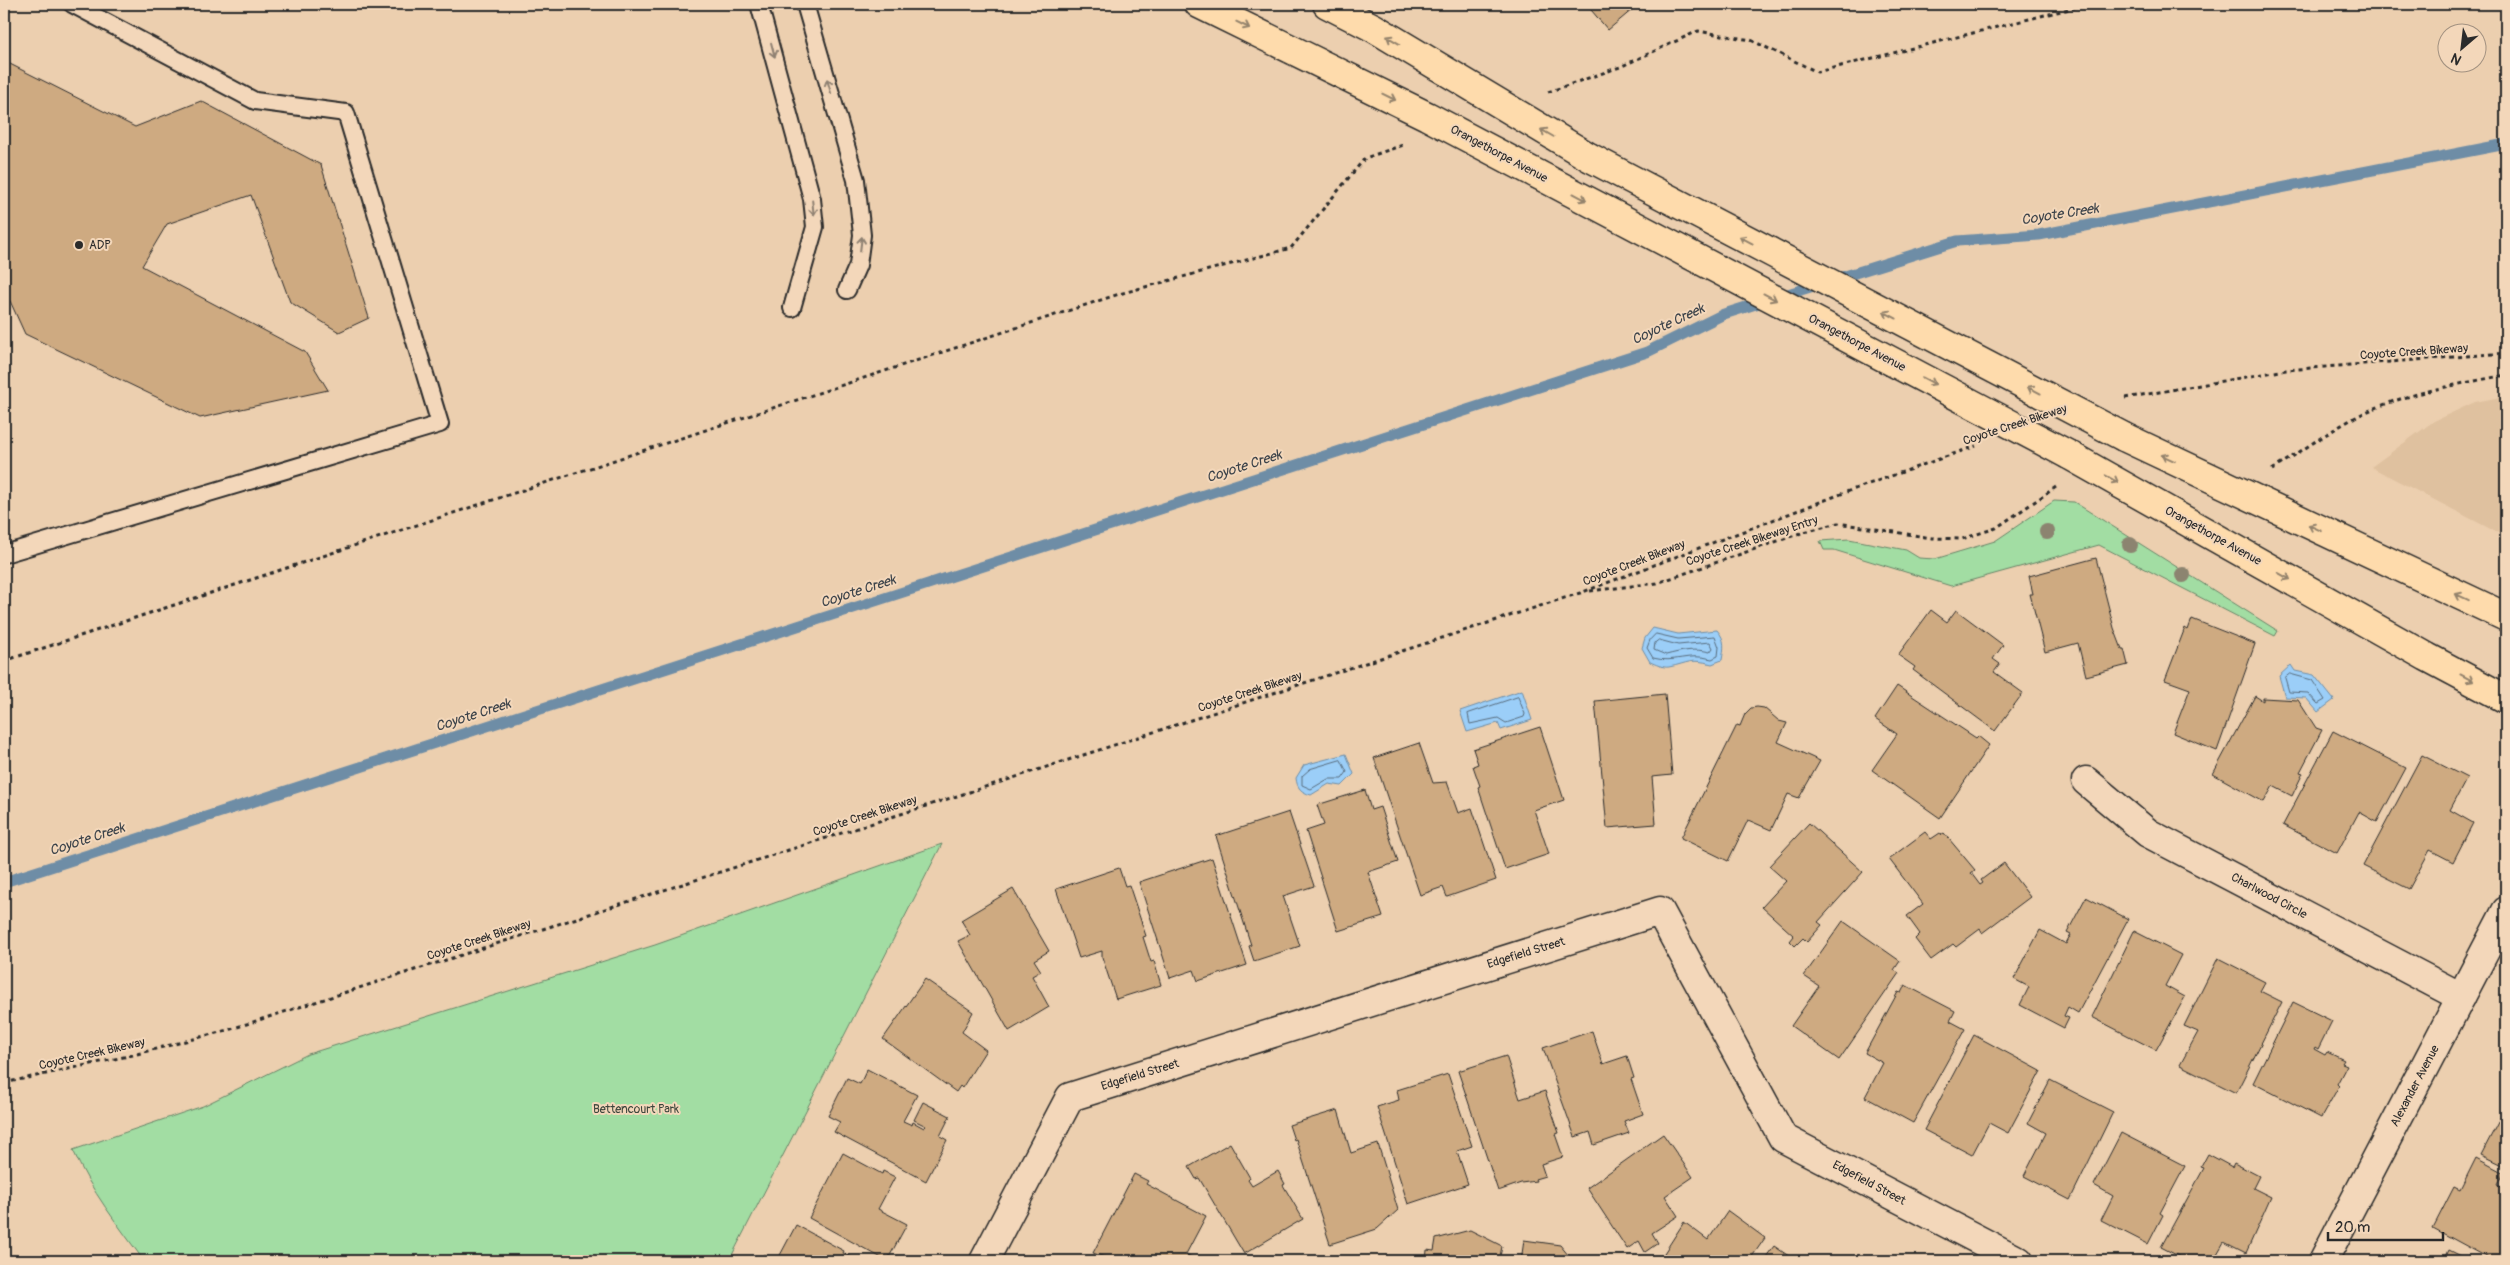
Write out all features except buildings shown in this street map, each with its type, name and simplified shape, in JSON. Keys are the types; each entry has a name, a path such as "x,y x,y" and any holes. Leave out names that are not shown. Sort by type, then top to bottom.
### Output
{"main road":[{"name":"Orangethorpe Avenue","path":"1199,4 1450,128 2078,460 2427,657 2506,699"},
{"path":"1327,4 1374,28 1589,157 2124,437 2506,617"}],"street":[{"name":"Charlwood Circle","path":"2086,781 2148,833 2461,997"},
{"name":"Edgefield Street","path":"984,1261 1070,1097 1660,911 1783,1138 2019,1261"},
{"name":"Alexander Avenue","path":"2323,1261 2506,911"}],"lane":[{"path":"4,554 440,424 346,113 255,101 72,4"},
{"path":"759,4 812,199 815,227 792,308"},
{"path":"805,4 856,180 862,235 858,264 847,290"}],"path":[{"path":"1505,108 1620,67 1698,31 1751,40 1817,72 2089,4"},
{"path":"4,661 1119,294 1291,248 1365,158 1450,128"},
{"name":"Coyote Creek Bikeway","path":"2124,398 2286,370 2506,353"},
{"path":"2249,496 2271,471 2324,436 2374,409 2446,387 2506,375"},
{"name":"Coyote Creek Bikeway","path":"4,1083 133,1055 231,1029 1010,780 1583,592 1850,491 1978,445"},
{"name":"Coyote Creek Bikeway Entry","path":"1583,592 1657,583 1804,532 1838,523 1932,538 1962,538 1996,528 2064,482 2078,460"}],"shaded area":[{"path":"2506,396 2506,537 2371,467 2434,421 2475,402"}],"green space":[{"path":"2054,501 2074,502 2278,631 2275,636 2099,545 1951,586 1834,550 1824,550 1820,541 1849,539 1906,550 1919,558 1935,559 1995,541"},
{"name":"Bettencourt Park","path":"942,844 729,1261 144,1261 96,1193 73,1150 203,1106 308,1054 655,945"}],"water":[{"path":"1653,628 1678,634 1717,630 1723,641 1722,660 1712,664 1694,661 1667,667 1650,662 1642,648 1645,638"},
{"path":"2291,665 2295,671 2314,675 2334,700 2318,712 2306,698 2285,697 2279,676"},
{"path":"1522,690 1532,720 1501,730 1498,723 1467,732 1460,711"},
{"path":"1346,754 1354,774 1342,786 1329,784 1311,795 1302,791 1297,784 1296,778 1304,765"}],"waterway":[{"name":"Coyote Creek","path":"4,882 1647,352 1724,314 1957,241 2039,235 2506,144"}],"place":[{"name":"ADP","path":"79,245"}]}
